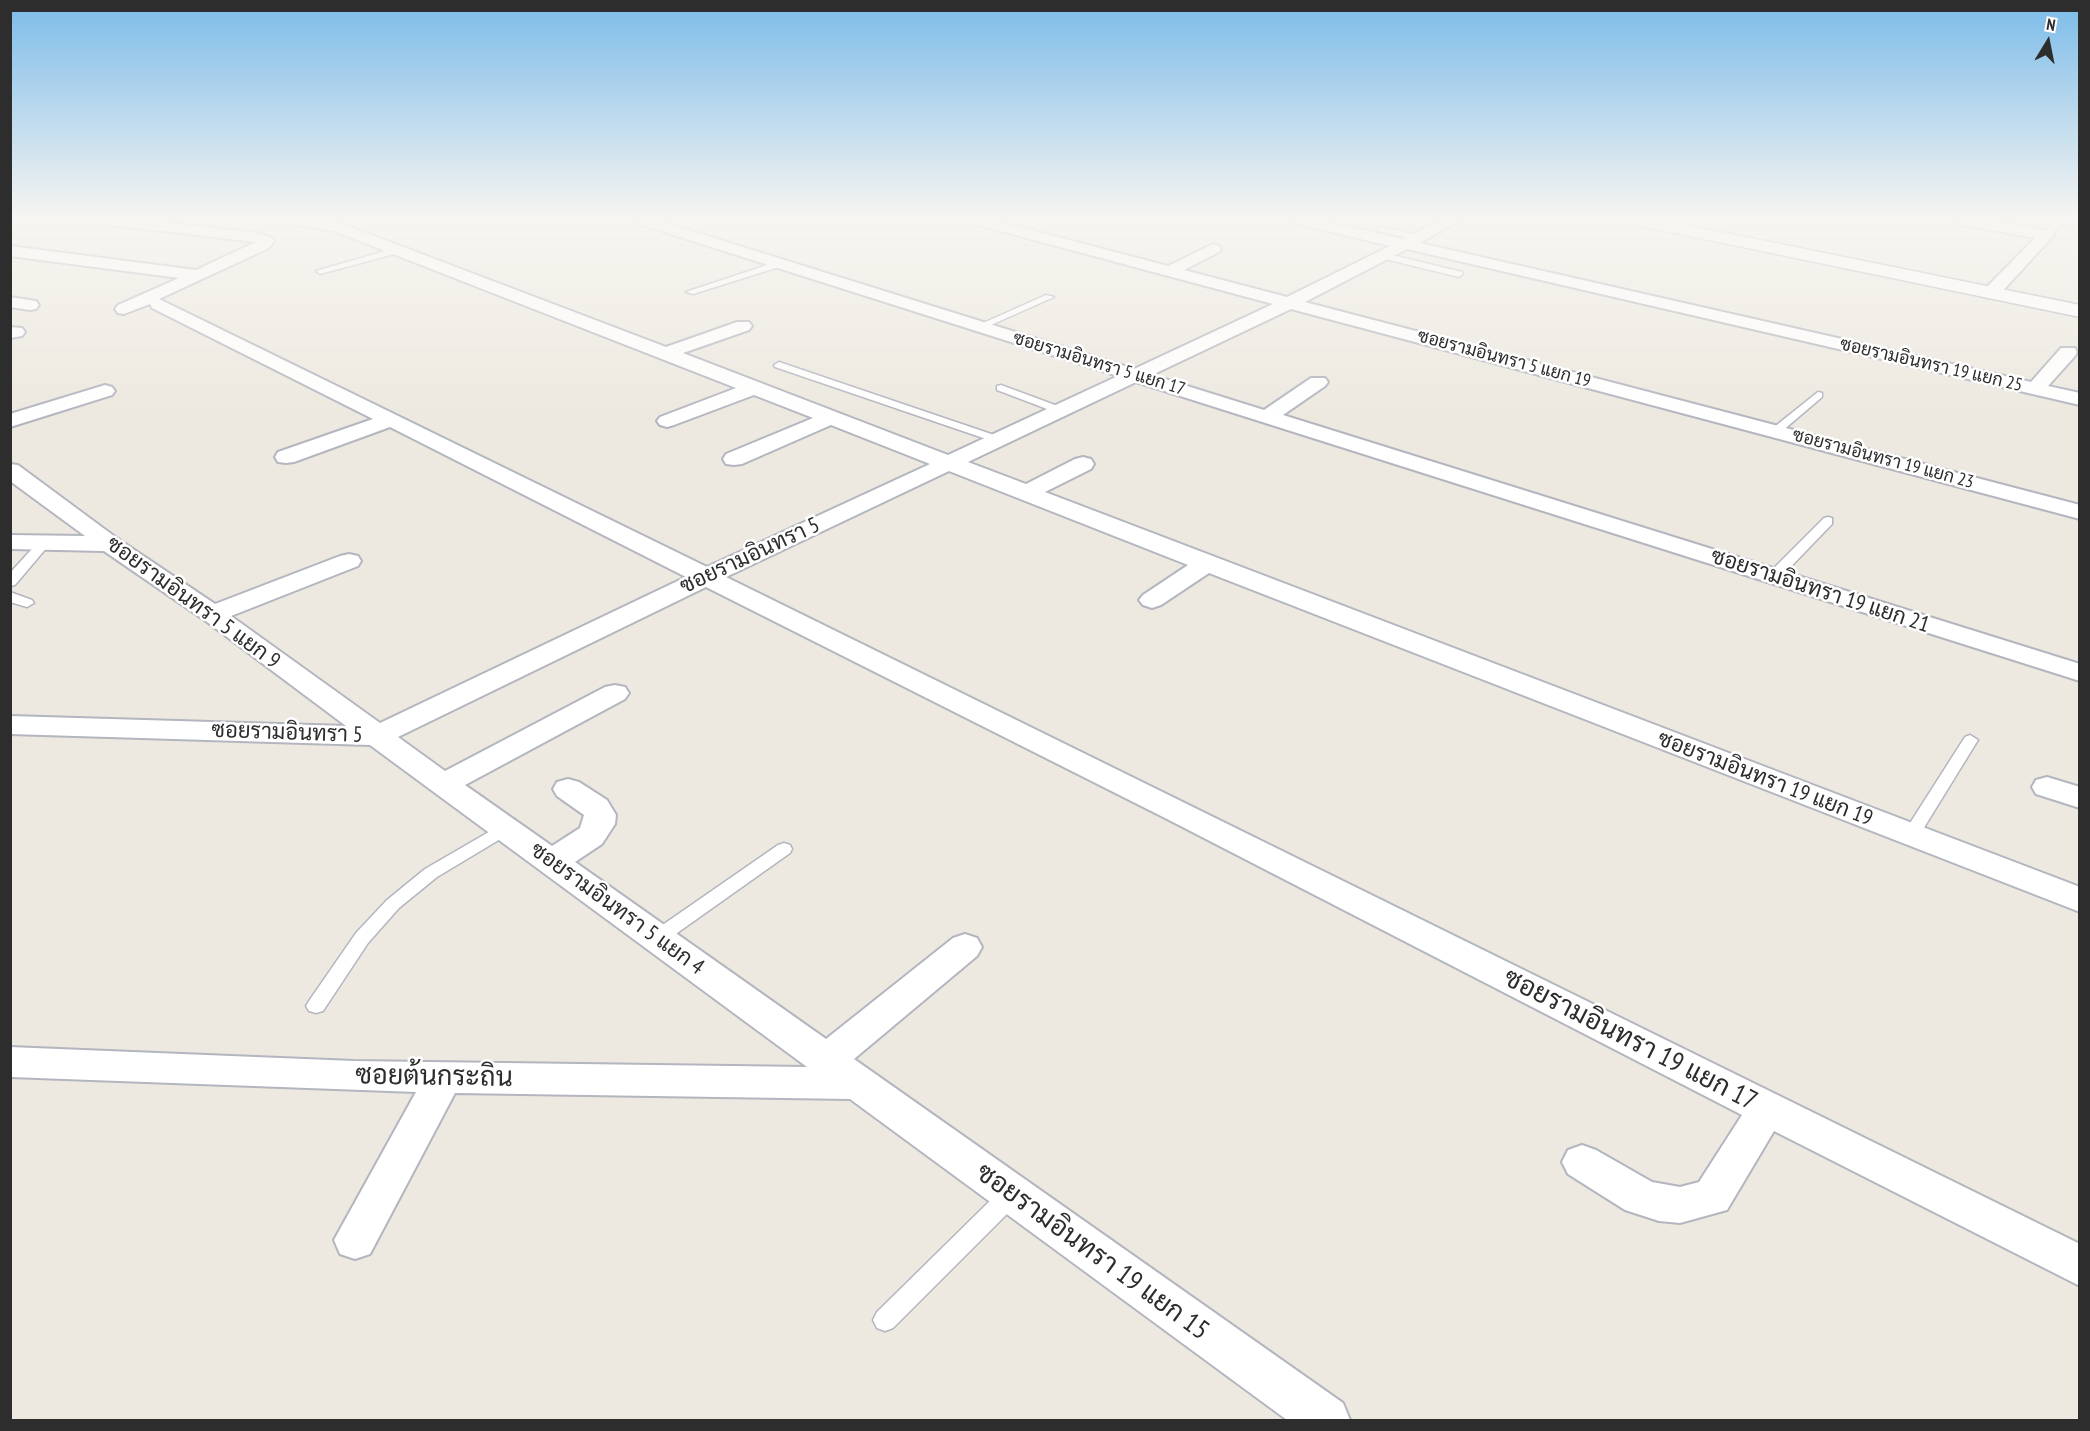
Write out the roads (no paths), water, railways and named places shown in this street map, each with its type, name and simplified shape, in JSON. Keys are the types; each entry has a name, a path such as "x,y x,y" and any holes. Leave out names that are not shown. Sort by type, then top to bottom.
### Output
{"street":[{"path":"124,309 173,286"},
{"name":"ซอยรามอินทรา 19 แยก 19","path":"493,286 2079,900"},
{"name":"ซอยรามอินทรา 5 แยก 17","path":"848,286 1562,508"},
{"name":"ซอยรามอินทรา 5 แยก 19","path":"1225,286 1687,407"},
{"name":"ซอยรามอินทรา 5","path":"10,725 377,736 706,577 1322,286"},
{"name":"ซอยรามอินทรา 19 แยก 25","path":"1596,286 2079,399"},
{"path":"1956,286 2079,311"},
{"path":"1991,293 1998,286"},
{"path":"10,302 30,305"},
{"name":"ซอยรามอินทรา 19 แยก 17","path":"158,304 1180,813 2079,1266"},
{"path":"666,352 743,326"},
{"path":"2035,388 2068,352"},
{"path":"1268,416 1318,382"},
{"path":"667,421 756,387"},
{"path":"10,421 105,391"},
{"name":"ซอยรามอินทรา 19 แยก 23","path":"1687,407 2079,512"},
{"path":"734,459 832,417"},
{"path":"286,457 390,420"},
{"path":"1026,493 1083,464"},
{"name":"ซอยรามอินทรา 5 แยก 9","path":"10,470 377,736"},
{"name":"ซอยรามอินทรา 19 แยก 21","path":"1562,508 2079,673"},
{"path":"10,542 110,544"},
{"path":"212,615 348,561"},
{"path":"1152,600 1207,564"},
{"path":"442,784 615,693"},
{"name":"ซอยรามอินทรา 5 แยก 4","path":"377,736 842,1072"},
{"path":"2047,787 2079,798"},
{"path":"552,862 591,836 599,824 600,815 596,807 568,789"},
{"path":"842,1072 965,946"},
{"name":"ซอยต้นกระถิน","path":"10,1062 444,1077 842,1072"},
{"name":"ซอยรามอินทรา 19 แยก 15","path":"842,1072 1326,1420"},
{"path":"355,1240 444,1077"},
{"path":"1582,1161 1640,1197 1659,1203 1680,1205 1712,1197 1767,1109"}],"lane":[{"path":"690,292 710,286"},
{"path":"979,327 1049,297"},
{"path":"779,365 996,439"},
{"path":"1001,388 1059,410"},
{"path":"1776,430 1818,395"},
{"path":"1773,577 1828,521"},
{"path":"10,582 44,543"},
{"path":"10,596 27,603"},
{"path":"1911,835 1970,741"},
{"path":"316,1006 362,938 393,904 431,873 506,828"},
{"path":"657,938 784,849"},
{"path":"885,1320 1012,1194"}]}
